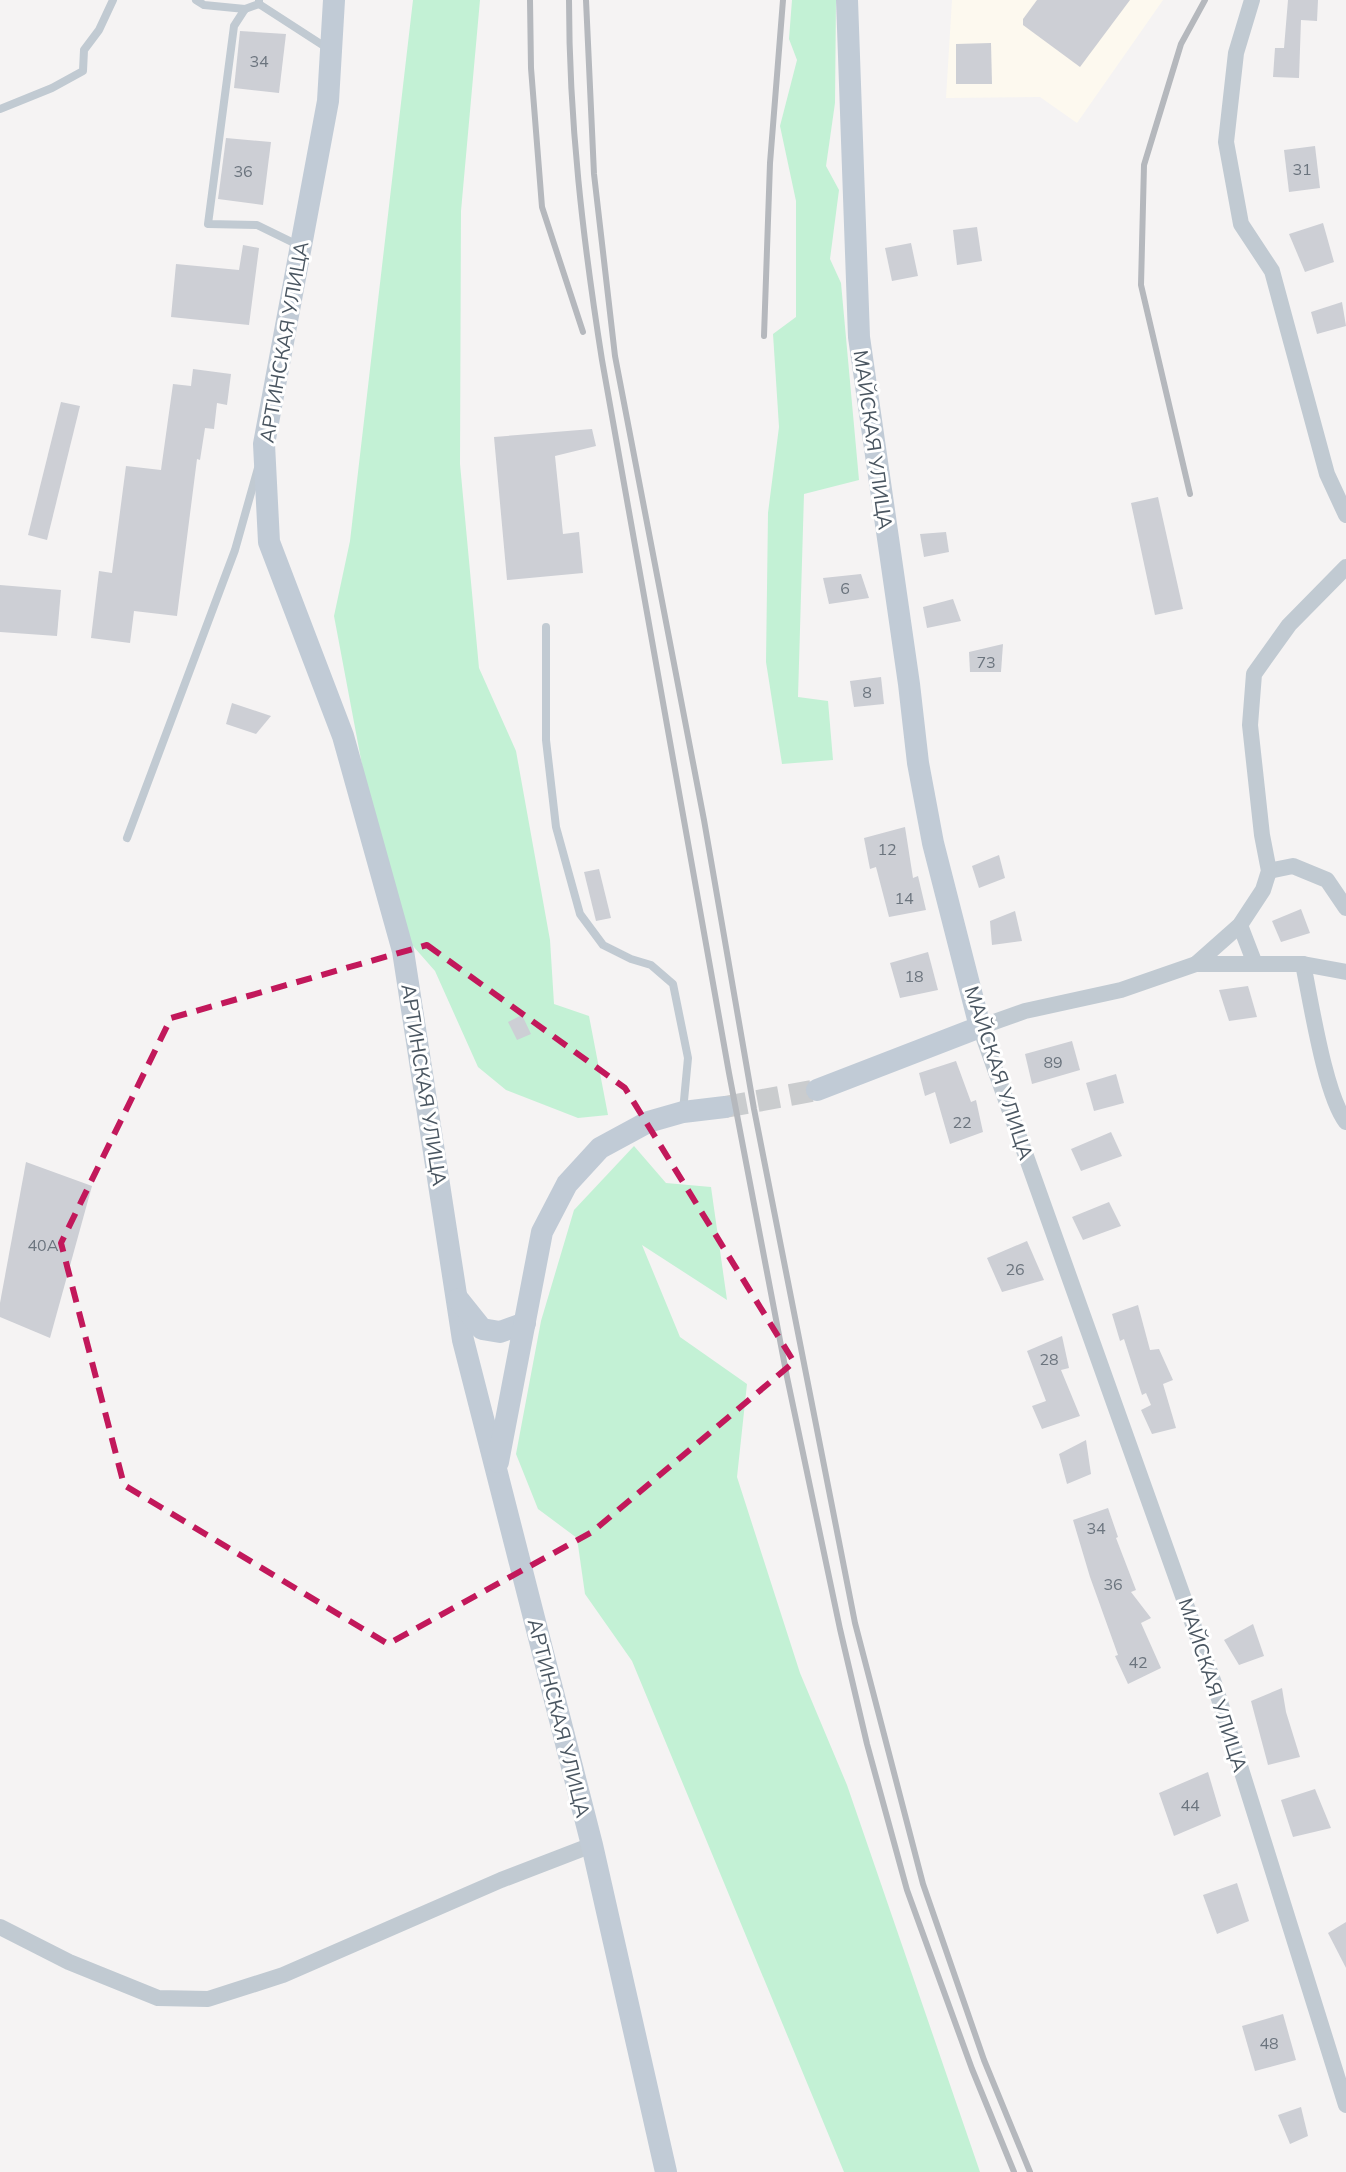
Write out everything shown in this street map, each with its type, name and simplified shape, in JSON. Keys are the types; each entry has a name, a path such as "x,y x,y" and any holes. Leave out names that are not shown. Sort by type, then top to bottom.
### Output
{"street":[{"name":"АРТИНСКАЯ УЛИЦА","path":"334,0 328,101 264,444 269,542 343,736 403,951 463,1340 592,1845 666,2172"},
{"name":"МАЙСКАЯ УЛИЦА","path":"847,0 859,337 918,763 933,843 980,1027 1215,1686 1346,2105"},
{"path":"1252,0 1236,53 1226,142 1228,156 1241,224 1272,271 1327,474 1346,515"},
{"path":"1196,964 1240,925 1263,890 1269,871 1250,725 1254,674 1289,625 1346,567"},
{"path":"1269,871 1293,866 1327,880 1346,908"},
{"path":"1240,925 1255,964"},
{"path":"817,1090 1025,1011 1121,990 1196,964 1303,964 1345,968"},
{"path":"1303,964 1329,1081 1338,1109 1346,1122"},
{"path":"496,1471 542,1232 567,1184 600,1148 648,1122 683,1112 725,1107"},
{"path":"457,1298 482,1329 500,1332 525,1323"},
{"path":"0,1927 69,1962 158,1998 208,1999 283,1975 501,1880 592,1845"}],"lane":[{"path":"0,109 52,88 83,71 84,50 99,30 113,0"},
{"path":"196,0 204,5 245,9"},
{"path":"301,246 257,225 208,224 234,26 245,9 259,2 331,51"},
{"path":"127,838 235,550 264,444"},
{"path":"546,627 549,769 556,827 580,914 603,945 651,965 673,984 688,1058 683,1112"}],"highlighted area":[{"path":"427,945 625,1088 794,1362 592,1532 388,1644 124,1485 61,1243 171,1018"}],"shaded area":[{"path":"952,0 1163,0 1077,123 1040,97 946,98"}],"green space":[{"path":"413,0 480,0 461,211 460,464 479,668 516,751 550,940 554,1004 589,1016 608,1115 578,1118 506,1090 478,1067 435,971 406,938 363,770 334,616 350,541"},
{"path":"792,0 836,0 835,103 826,166 839,190 830,259 841,283 859,480 804,494 798,697 828,701 833,760 782,764 766,662 768,513 779,427 773,334 796,317 796,201 780,126 797,60 789,39"},
{"path":"634,1146 666,1183 711,1187 727,1300 642,1245 680,1337 747,1384 737,1477 800,1673 847,1785 980,2172 844,2172 632,1661 585,1594 577,1538 538,1509 516,1454 541,1321 574,1210"}],"building":[{"path":"1037,0 1130,0 1080,67 1023,25 1023,19"},
{"path":"1288,0 1318,0 1317,21 1301,20 1299,78 1273,77 1275,48 1284,48"},
{"path":"240,31 286,34 279,93 234,88"},
{"path":"991,43 992,84 956,84 956,44"},
{"path":"226,138 271,142 263,205 218,199"},
{"path":"1315,146 1320,188 1289,192 1284,150"},
{"path":"1323,223 1334,262 1305,272 1289,234"},
{"path":"977,227 982,261 957,265 953,230"},
{"path":"911,243 918,276 892,281 885,248"},
{"path":"243,245 259,248 249,325 171,317 176,264 239,270"},
{"path":"1342,302 1346,326 1317,334 1311,312"},
{"path":"193,369 231,374 227,405 217,403 214,429 205,428 200,460 197,459 177,616 134,611 130,643 91,638 99,571 112,573 126,466 161,470 173,384 191,386"},
{"path":"61,402 80,406 47,540 28,535"},
{"path":"592,429 596,446 555,456 563,534 579,532 583,573 507,580 494,437"},
{"path":"1158,497 1183,609 1155,615 1131,503"},
{"path":"946,532 949,552 924,557 920,534"},
{"path":"861,574 869,598 829,604 823,578"},
{"path":"0,585 61,590 57,636 0,632"},
{"path":"953,599 961,621 927,628 923,607"},
{"path":"1003,644 1001,672 970,672 969,652"},
{"path":"881,677 884,704 854,707 850,681"},
{"path":"232,703 271,716 256,734 226,724"},
{"path":"905,827 913,878 918,876 926,910 889,917 876,867 870,869 864,838"},
{"path":"999,855 1005,878 979,888 972,866"},
{"path":"599,869 611,918 596,921 584,872"},
{"path":"1301,909 1310,933 1281,942 1272,921"},
{"path":"1015,911 1022,941 992,945 990,921"},
{"path":"928,952 938,990 900,998 890,963"},
{"path":"1248,986 1257,1017 1229,1021 1219,990"},
{"path":"522,1015 531,1034 517,1040 508,1022"},
{"path":"1072,1041 1080,1070 1032,1084 1025,1054"},
{"path":"956,1061 971,1102 976,1100 983,1132 950,1144 935,1092 925,1096 919,1073"},
{"path":"1116,1074 1124,1103 1094,1111 1086,1083"},
{"path":"1111,1132 1122,1156 1081,1171 1071,1149"},
{"path":"26,1162 92,1186 50,1338 0,1317"},
{"path":"1109,1202 1121,1226 1083,1240 1072,1217"},
{"path":"1027,1241 1044,1280 1002,1292 987,1258"},
{"path":"1138,1305 1150,1350 1159,1349 1173,1380 1163,1384 1176,1428 1152,1434 1141,1410 1151,1405 1146,1393 1142,1395 1124,1339 1120,1341 1112,1314"},
{"path":"1062,1336 1069,1368 1061,1370 1080,1416 1042,1429 1032,1406 1046,1401 1027,1351"},
{"path":"1086,1440 1091,1474 1067,1484 1059,1454"},
{"path":"1108,1508 1136,1590 1131,1592 1151,1618 1141,1623 1161,1668 1128,1684 1115,1656 1118,1655 1073,1520"},
{"path":"1253,1624 1264,1656 1239,1665 1224,1640"},
{"path":"1282,1688 1300,1757 1268,1765 1251,1701"},
{"path":"1208,1772 1221,1816 1174,1836 1159,1793"},
{"path":"1315,1789 1331,1828 1293,1837 1281,1800"},
{"path":"1237,1883 1249,1921 1217,1934 1203,1895"},
{"path":"1346,1922 1346,1968 1328,1933"},
{"path":"1283,2014 1296,2060 1255,2071 1242,2026"},
{"path":"1301,2107 1308,2136 1290,2144 1278,2115"}],"tunnel":[{"path":"725,1107 817,1090"}],"railway":[{"path":"530,0 531,68 542,207 583,332"},
{"path":"569,0 571,90 578,180 602,360 729,1073 787,1377 840,1629 867,1744 907,1890 972,2069 1014,2172"},
{"path":"586,0 594,174 615,356 704,820 754,1109 855,1623 923,1884 984,2060 1030,2172"},
{"path":"764,336 770,163 783,0"},
{"path":"1190,494 1141,285 1144,165 1181,44 1205,0"}]}
